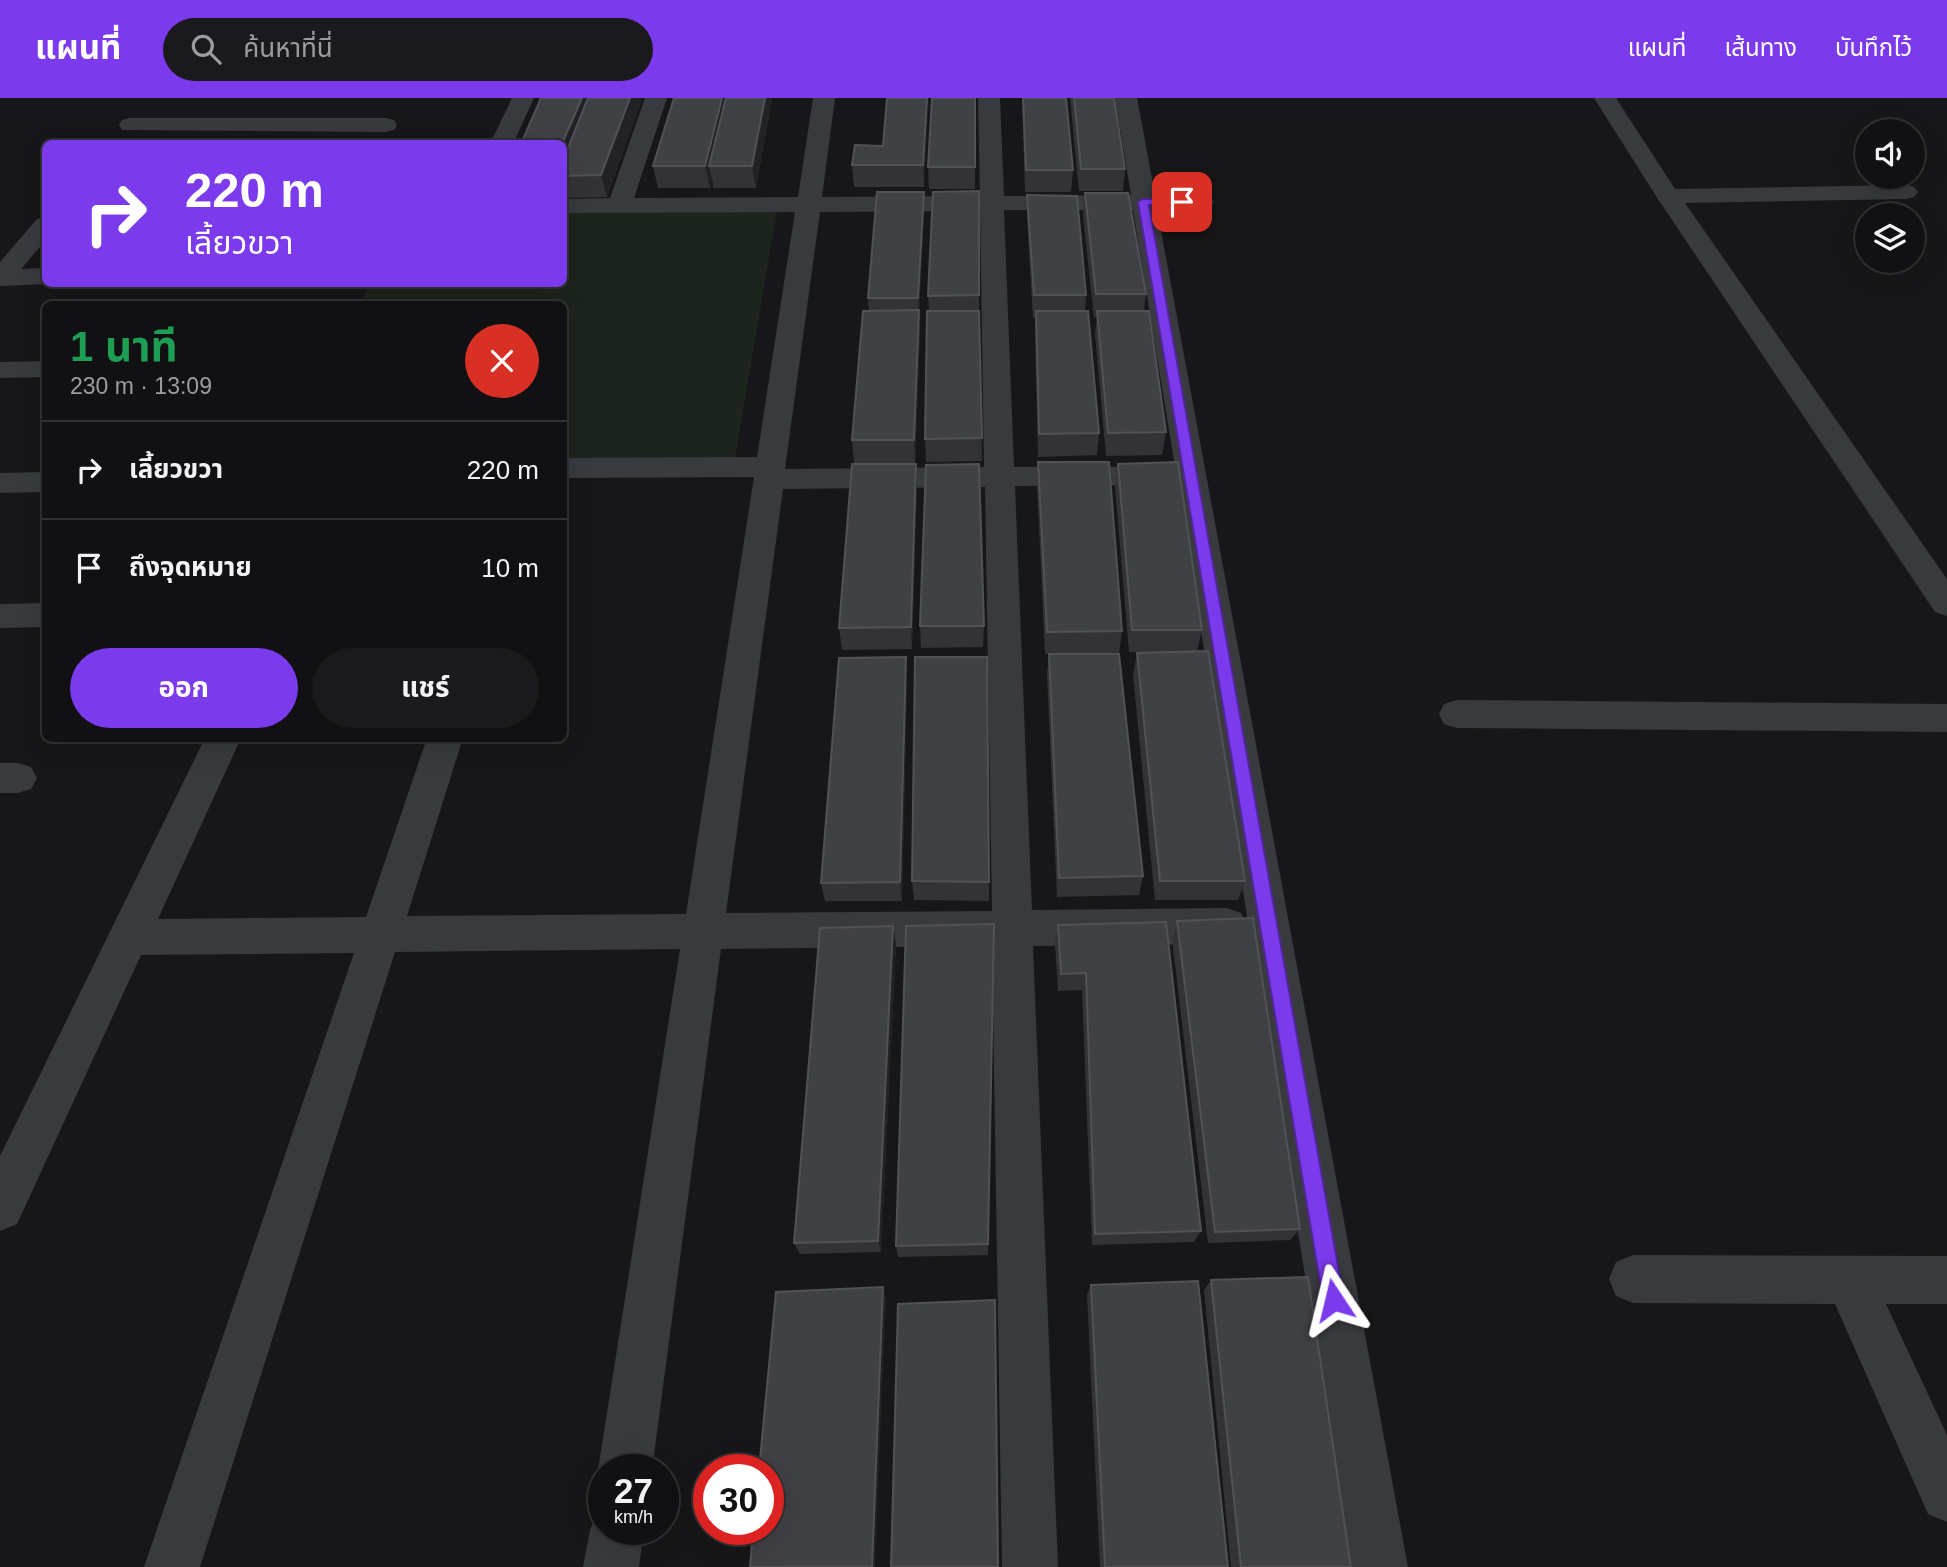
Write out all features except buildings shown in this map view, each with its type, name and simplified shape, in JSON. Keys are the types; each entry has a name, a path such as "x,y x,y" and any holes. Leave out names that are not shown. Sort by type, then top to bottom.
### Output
{"street":[{"path":"503,140 523,98"},
{"path":"620,205 656,98"},
{"path":"627,1454 824,98"},
{"path":"989,98 1030,1567"},
{"path":"1126,98 1380,1567"},
{"path":"1601,99 1947,604"},
{"path":"118,140 145,107"},
{"path":"130,125 386,125"},
{"path":"1668,196 1906,192"},
{"path":"567,206 1202,202"},
{"path":"0,277 42,229"},
{"path":"0,277 42,276"},
{"path":"0,370 42,369"},
{"path":"567,468 1000,476 1191,475"},
{"path":"0,482 42,482"},
{"path":"0,615 42,615"},
{"path":"1457,714 1947,718"},
{"path":"0,1207 221,742"},
{"path":"172,1567 444,742"},
{"path":"127,937 1269,925"},
{"path":"1633,1279 1947,1280"},
{"path":"1849,1280 1947,1495"},
{"path":"611,1567 615,1545"}],"shaded area":[{"path":"777,211 735,458 567,459 567,301 362,301 369,287 567,287 567,212"}],"route":[{"path":"1182,202 1143,202 1334,1300"}]}
